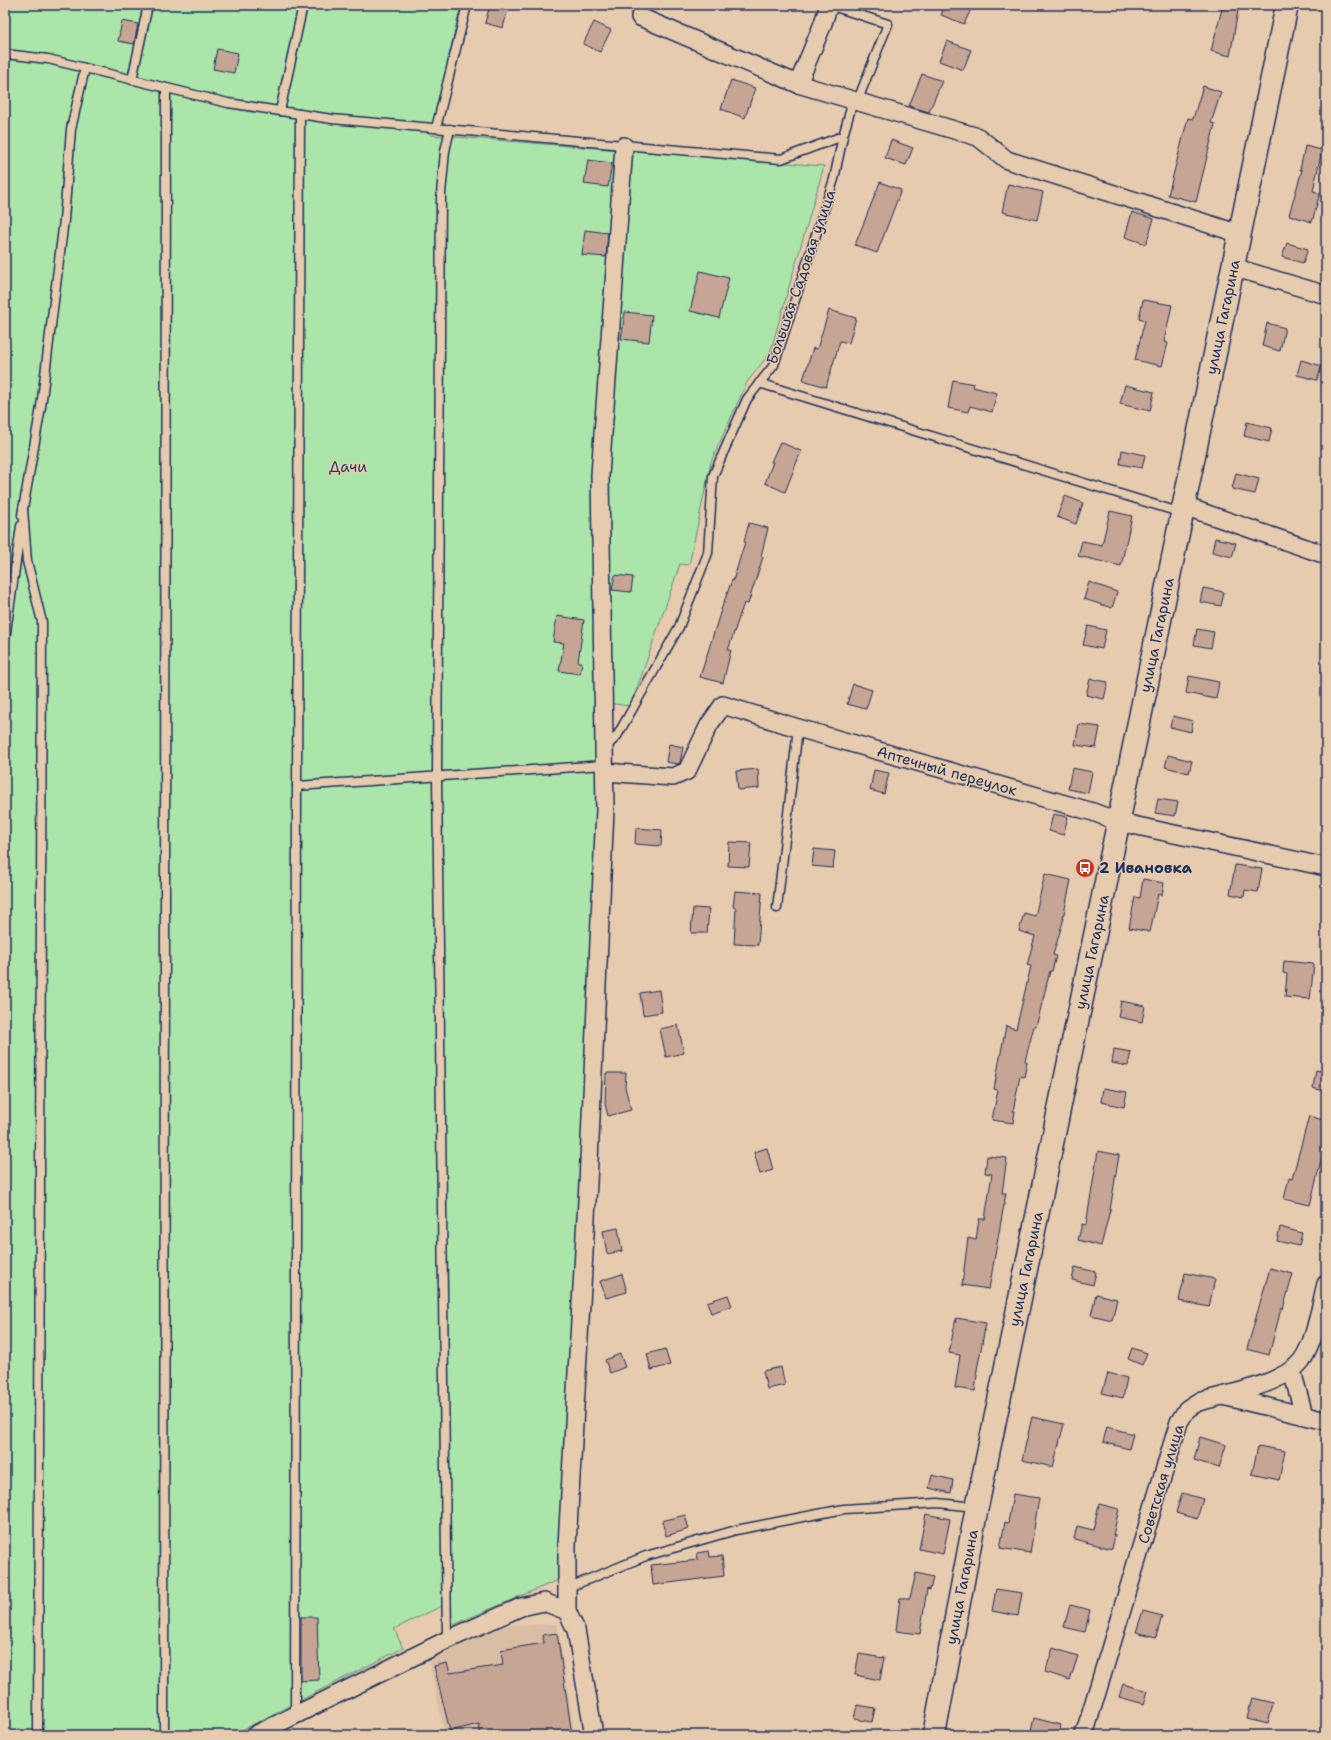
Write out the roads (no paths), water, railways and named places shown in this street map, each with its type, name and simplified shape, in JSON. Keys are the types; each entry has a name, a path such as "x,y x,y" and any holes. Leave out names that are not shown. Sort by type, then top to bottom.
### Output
{"street":[{"path":"798,84 829,5"},
{"name":"улица Гагарина","path":"934,1735 977,1507 1288,5"},
{"path":"640,17 798,84 978,137 1007,160 1240,234"},
{"path":"594,1735 576,1630 567,1610 567,1545 588,1183 604,826 600,475 624,146"},
{"path":"1233,267 1326,295"},
{"path":"1183,510 1326,556"},
{"name":"Аптечный переулок","path":"604,762 673,777 687,771 709,725 723,705 798,728 1093,812 1119,822 1326,867"},
{"name":"Советская улица","path":"1084,1735 1179,1422 1187,1409 1198,1402 1275,1380 1292,1371 1302,1360 1311,1342 1326,1284"},
{"path":"1292,1371 1304,1415"},
{"path":"1221,1396 1326,1421"},
{"path":"255,1735 447,1640 521,1607 544,1602 567,1610"}],"lane":[{"path":"132,80 148,5"},
{"path":"280,111 303,5"},
{"path":"436,128 467,5"},
{"name":"Большая Садовая улица","path":"604,762 617,736 679,627 708,553 713,476 747,399 774,365 834,179 843,136 855,102 888,24 829,5"},
{"path":"5,54 48,59 228,103 332,118 624,146 781,159 843,136"},
{"path":"5,639 23,509 43,392 64,220 71,129 84,68"},
{"path":"164,1735 166,88"},
{"path":"295,1715 300,114"},
{"path":"447,1640 437,776 441,194 445,151 450,129"},
{"path":"759,383 1183,510"},
{"path":"23,509 26,561 42,622 38,1735"},
{"path":"777,908 798,728"},
{"path":"297,786 604,762"},
{"path":"567,1588 646,1556 736,1530 844,1509 938,1503 977,1507"}],"place":[{"name":"2 Ивановка","path":"1085,868"}],"park label":[{"name":"Дачи","path":"348,467"}]}
